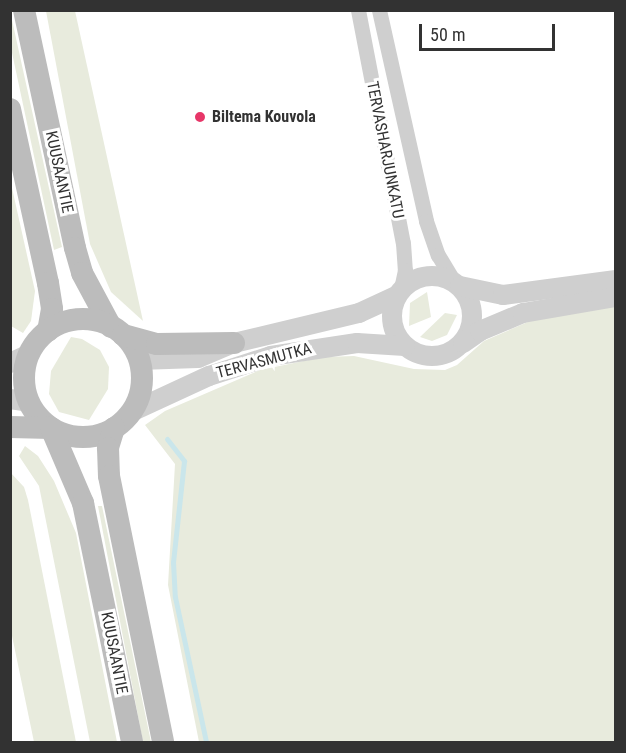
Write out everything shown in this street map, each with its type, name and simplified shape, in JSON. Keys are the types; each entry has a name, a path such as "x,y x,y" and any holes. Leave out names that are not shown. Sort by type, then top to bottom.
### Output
{"main road":[{"name":"KUUSAANTIE","path":"24,10 82,273 117,331"},
{"name":"KUUSAANTIE","path":"10,109 48,284 52,309 48,331"},
{"path":"51,428 20,401 24,373 20,358 48,331 59,324 86,320 157,344 234,343"},
{"path":"10,427 51,428 82,437 114,428 131,412 141,387 139,360 117,331"},
{"name":"KUUSAANTIE","path":"51,428 83,503 132,742"},
{"name":"KUUSAANTIE","path":"114,428 108,448 109,476 163,742"}],"street":[{"name":"TERVASHARJUNKATU","path":"358,10 403,243 405,270 399,292"},
{"name":"TERVASHARJUNKATU","path":"380,10 426,220 438,255 457,284"},
{"path":"615,280 503,295 457,284 434,275 422,276 399,292 392,323 405,346 415,353 437,356 458,346 480,331 523,313 615,297"},
{"path":"457,284 470,303 472,315 471,327 458,346"},
{"name":"TERVASMUTKA","path":"139,360 198,358 234,343 350,316 399,292"},
{"name":"TERVASMUTKA","path":"131,412 209,376 271,356 334,344 405,346"}],"shaded area":[{"path":"10,11 62,247 54,250 11,48"},
{"path":"46,11 75,11 143,321 111,292 90,244"},
{"path":"10,179 35,291 31,321 23,333 11,326"},
{"path":"427,292 431,317 409,326 410,303"},
{"path":"615,305 615,742 199,742 168,585 175,464 145,425 165,411 260,370 323,357 354,356 414,369 445,370 457,365 484,341 530,321"},
{"path":"445,313 457,315 447,335 432,341 420,337"},
{"path":"71,337 82,339 100,350 109,367 108,389 89,420 59,412 49,394 51,371"},
{"path":"25,446 38,456 54,481 76,533 117,742 90,742 39,486 19,456"},
{"path":"10,472 24,487 28,500 76,742 34,742 11,631"},
{"path":"98,506 102,506 151,742 143,742"}],"waterway":[{"path":"167,439 184,461 173,562 175,597 206,742"}],"place":[{"name":"Biltema Kouvola","path":"200,117"}]}
